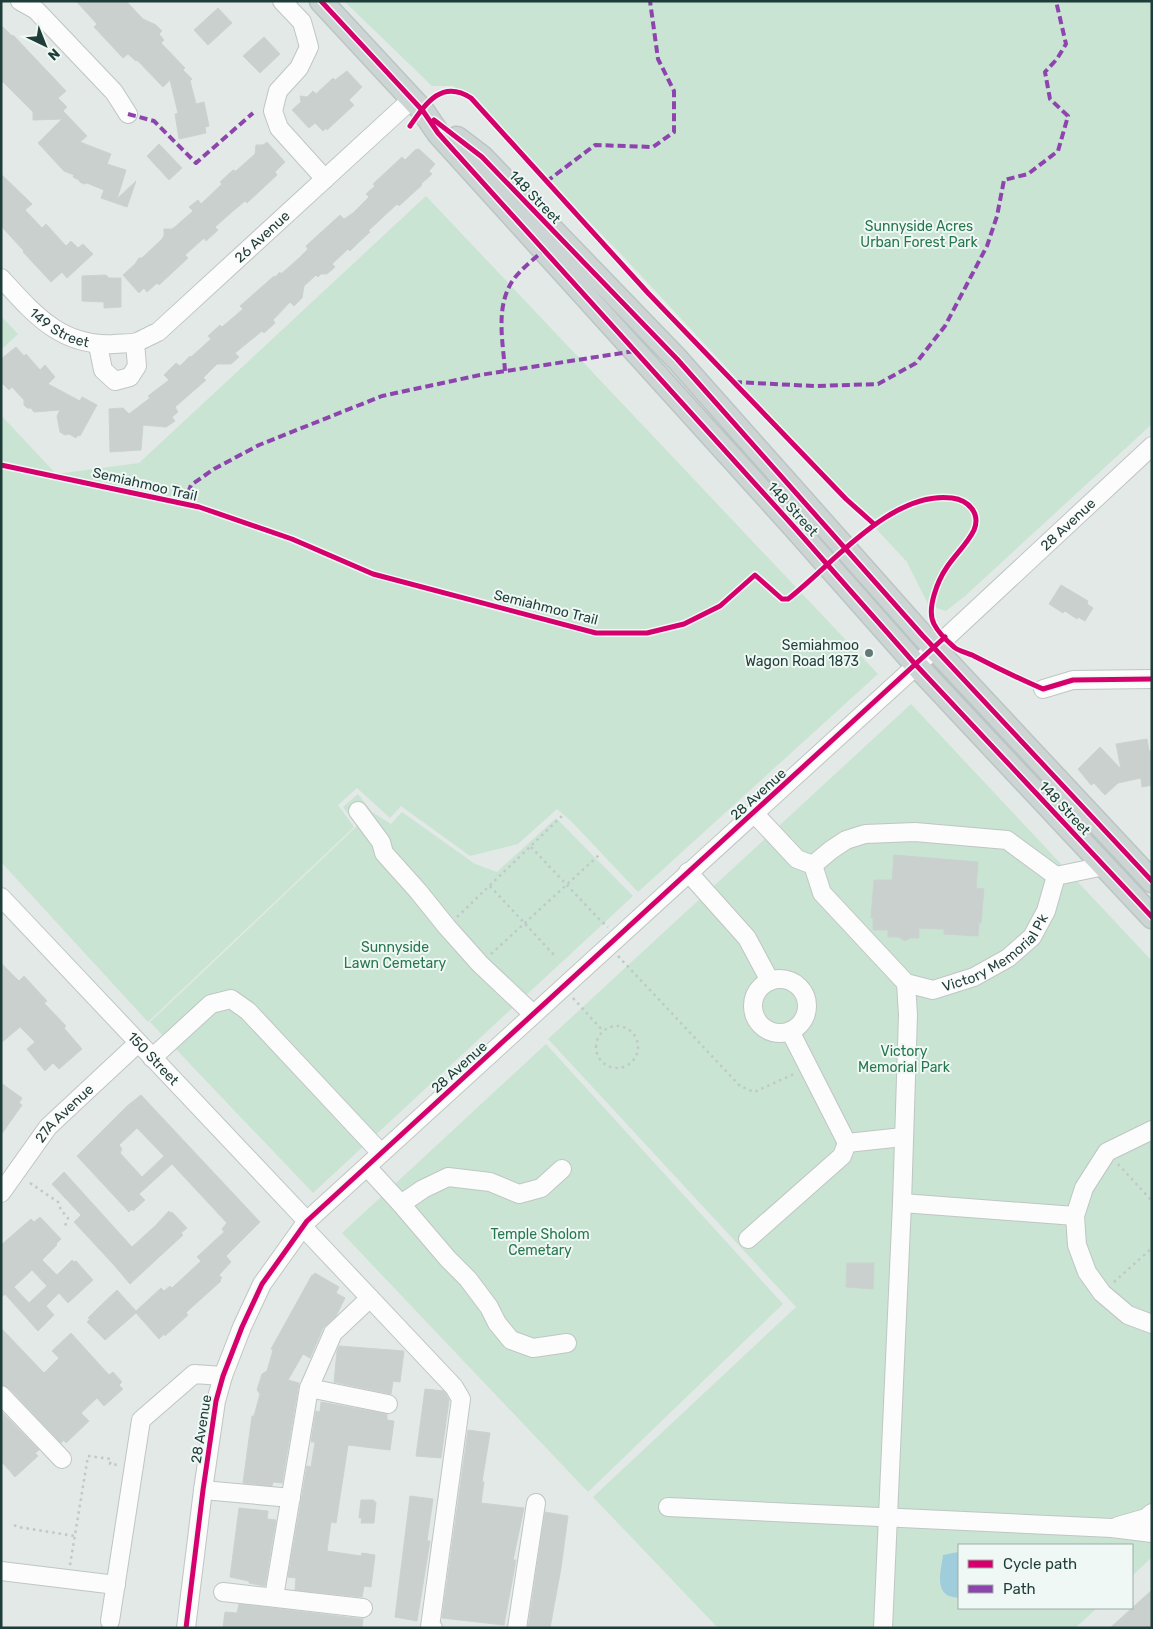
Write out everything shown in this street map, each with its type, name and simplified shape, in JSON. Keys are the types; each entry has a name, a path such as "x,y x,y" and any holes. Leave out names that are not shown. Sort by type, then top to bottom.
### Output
{"main road":[{"name":"148 Street","path":"321,1 417,105 438,133 782,513 916,665 1152,917"},
{"name":"148 Street","path":"417,105 482,157 677,359 934,648 1152,881"}],"street":[{"path":"20,1 36,10 114,92 128,114"},
{"path":"282,1 302,22 309,47 299,68 278,91 273,111 279,128 326,179"},
{"name":"26 Avenue","path":"98,345 135,342 158,332 326,179 417,105"},
{"name":"149 Street","path":"1,278 54,329 73,338 98,345 103,370 115,381 130,377 137,366 135,342"},
{"name":"28 Avenue","path":"186,1628 216,1401 223,1376 242,1327 262,1284 305,1224 916,665 1152,446"},
{"path":"1043,689 1073,680 1152,679"},
{"path":"358,811 381,842 384,853 418,890 447,927 480,964 533,1014"},
{"path":"754,813 797,859 813,865"},
{"path":"813,865 830,850 846,840 864,834 915,832 1007,840 1056,876 1104,866"},
{"path":"813,865 822,893 906,983 908,1015 902,1203 883,1628"},
{"path":"688,872 747,938 770,981"},
{"name":"Victory Memorial Pk","path":"906,983 933,990 974,978 1008,958 1032,938 1046,911 1056,876"},
{"name":"150 Street","path":"1,897 152,1058 305,1224 370,1298 454,1387 461,1399 430,1627 433,1628"},
{"path":"778,979 787,980 795,984 805,997 805,1014 801,1022 790,1031 778,1033 770,1031 762,1027 756,1019 753,1011 756,993 770,981 778,979"},
{"path":"908,1015 933,990"},
{"path":"152,1058 211,1004 231,999 248,1011 381,1153"},
{"path":"748,1239 842,1156 847,1143 790,1031"},
{"name":"27A Avenue","path":"1,1193 48,1127 138,1043"},
{"path":"1152,1130 1107,1152 1084,1188 1075,1216 1077,1245 1087,1272 1102,1293 1128,1315 1152,1324"},
{"path":"847,1143 903,1137"},
{"path":"367,1167 468,1280 488,1307 497,1324 512,1340 533,1348 568,1343"},
{"path":"401,1204 423,1189 448,1177 490,1182 520,1194 540,1188 562,1169"},
{"path":"902,1203 1075,1216"},
{"path":"274,1598 308,1388 333,1333 370,1298"},
{"path":"110,1622 141,1420 194,1374 223,1376"},
{"path":"308,1388 388,1404"},
{"path":"1,1395 62,1459"},
{"path":"203,1490 291,1498"},
{"path":"517,1628 536,1502"},
{"path":"668,1507 1112,1528 1152,1533"},
{"path":"1112,1528 1146,1518 1152,1513"},
{"path":"1,1571 116,1585"},
{"path":"223,1592 364,1608"}],"path":[{"path":"447,927 562,816"},
{"path":"531,847 608,927"},
{"path":"480,964 599,855"},
{"path":"490,886 554,955"},
{"path":"615,953 740,1086 754,1092 808,1067"},
{"path":"570,995 603,1031"},
{"path":"624,1026 635,1034 639,1048 633,1062 621,1068 608,1066 602,1062 596,1050 596,1043 603,1031 609,1027 624,1026"},
{"path":"1107,1152 1152,1201"},
{"path":"30,1183 58,1202 61,1210 68,1218 65,1226"},
{"path":"1102,1293 1152,1248"},
{"path":"68,1579 88,1456 111,1459 110,1464 134,1467"},
{"path":"14,1525 75,1536"}],"green space":[{"name":"Sunnyside Acres Urban Forest Park","path":"344,1 1152,1 1152,424 965,596 946,611 929,606 907,562 619,252 468,99 453,86 432,86"},
{"path":"426,196 878,674 638,892 572,822 557,809 518,844 470,856 401,806 390,818 357,788 338,805 354,827 148,1022 1,862 1,415 56,474 139,463"},
{"path":"1,316 18,334 1,350"},
{"name":"Victory Memorial Park","path":"911,704 1152,961 1152,1557 1133,1575 1133,1544 958,1544 958,1609 1096,1609 1075,1628 718,1628 593,1497 796,1307 548,1039"},
{"name":"Sunnyside Lawn Cemetary","path":"358,794 372,812 391,824 402,812 475,864 497,872 556,818 633,896 313,1193 150,1022 357,826 343,807"},
{"name":"Temple Sholom Cemetary","path":"546,1044 783,1304 588,1492 342,1233"}],"water":[{"path":"958,1552 958,1598 947,1595 941,1587 943,1555"}],"building":[{"path":"76,1 126,1 143,19 156,25 162,31 159,34 164,40 161,43 185,68 183,70 192,79 190,81 196,104 204,102 209,126 205,127 206,133 179,139 175,114 178,113 170,80 163,87 137,60 128,54 123,58 94,27 97,24"},
{"path":"218,8 232,23 208,45 194,30"},
{"path":"1,25 13,35 66,91 58,98 67,107 63,111 87,136 80,142 111,154 107,164 126,170 117,199 136,181 127,207 101,198 104,190 87,183 84,184 73,177 74,175 64,171 38,143 62,119 33,120 33,112 1,80"},
{"path":"264,37 280,54 260,73 243,56"},
{"path":"347,71 362,87 349,100 354,105 327,130 326,128 323,131 315,123 309,128 292,110 301,102 300,96 307,97 313,91 316,94 333,78 335,80"},
{"path":"267,142 285,162 275,172 277,175 247,203 245,201 215,227 218,230 206,241 204,238 185,255 188,258 159,285 157,283 147,292 144,288 139,293 123,275 139,258 142,258 162,239 164,229 172,229 176,226 193,211 189,207 198,200 201,204 222,184 220,182 255,154 256,145 263,145"},
{"path":"159,144 182,168 169,180 147,156"},
{"path":"419,149 435,164 429,171 432,174 422,185 399,206 397,204 350,251 348,249 332,264 335,267 327,274 321,274 318,277 316,275 304,286 302,298 294,306 290,302 273,320 275,323 235,353 239,357 231,364 217,364 203,378 206,380 175,407 178,412 172,417 175,421 166,427 143,425 141,450 110,452 109,409 123,408 129,414 150,398 148,396 169,380 164,375 176,363 180,366 191,357 211,339 208,336 243,309 240,306 274,276 280,272 281,274 299,258 308,249 306,246 340,215 344,219 353,213 369,197 366,194 375,186 373,184 402,157 405,160 415,150"},
{"path":"1,174 32,204 25,210 42,228 46,224 66,246 71,241 78,248 83,244 93,254 67,278 62,272 51,282 1,226"},
{"path":"106,275 109,278 121,278 121,307 104,308 104,302 82,301 82,276"},
{"path":"16,347 24,356 26,354 40,370 45,365 55,377 48,384 80,401 82,397 97,405 80,436 78,435 76,438 60,432 57,416 60,410 34,412 31,408 27,408 24,405 24,400 12,387 9,390 1,382 1,359"},
{"path":"1061,585 1088,601 1087,604 1093,608 1085,621 1078,617 1077,619 1065,611 1063,613 1049,604"},
{"path":"1147,739 1149,751 1152,751 1152,785 1142,787 1141,778 1118,783 1105,795 1094,783 1091,785 1078,769 1100,747 1121,769 1116,744"},
{"path":"894,855 978,862 976,888 984,889 978,936 944,934 944,929 919,928 919,938 910,938 905,941 899,937 888,937 888,930 873,930 873,918 871,918 874,880 892,880"},
{"path":"1,963 19,981 24,976 47,1001 44,1003 66,1026 64,1028 82,1049 59,1069 53,1063 45,1071 27,1049 35,1042 20,1027 1,1043"},
{"path":"1,1083 22,1098 19,1103 22,1105 1,1135"},
{"path":"141,1095 260,1222 226,1256 231,1262 219,1275 222,1278 221,1281 186,1313 188,1315 165,1336 164,1334 159,1339 136,1313 105,1340 87,1322 90,1319 88,1318 117,1290 136,1311 161,1288 164,1291 170,1286 172,1288 201,1261 197,1257 224,1232 222,1229 227,1223 172,1164 139,1194 145,1200 133,1211 132,1209 129,1212 77,1156 127,1106","holes":["137,1128 164,1156 142,1177 120,1153 122,1149 119,1145"]},
{"path":"64,1172 132,1247 169,1211 187,1228 181,1233 183,1235 130,1284 74,1222 81,1215 52,1184"},
{"path":"40,1217 61,1239 42,1260 57,1275 72,1260 76,1261 93,1280 68,1303 59,1293 46,1306 54,1315 38,1331 5,1294 1,1298 1,1245 31,1219 34,1222","holes":["32,1270 47,1286 29,1303 14,1287"]},
{"path":"847,1263 874,1263 873,1289 846,1287"},
{"path":"315,1273 339,1287 336,1293 345,1298 336,1316 323,1328 310,1358 303,1354 288,1380 299,1383 282,1483 273,1482 272,1486 243,1483 252,1416 254,1416 260,1394 257,1390 262,1374 267,1371 273,1350 271,1349 312,1275"},
{"path":"1,1328 44,1373 59,1358 52,1351 71,1333 109,1375 113,1372 122,1382 119,1385 123,1389 104,1406 97,1398 81,1413 89,1421 66,1443 64,1440 61,1443 9,1388 1,1385"},
{"path":"339,1346 404,1351 400,1382 393,1381 391,1394 334,1382"},
{"path":"425,1389 444,1391 449,1400 441,1458 416,1456"},
{"path":"321,1402 387,1414 387,1420 394,1421 390,1450 348,1445 336,1523 331,1522 327,1551 361,1556 362,1553 375,1555 371,1587 364,1586 362,1597 295,1590 296,1578 288,1577 307,1466 311,1467 315,1442 311,1442 316,1411 320,1412"},
{"path":"1,1411 39,1450 35,1453 38,1456 15,1477 1,1461"},
{"path":"468,1430 490,1433 482,1482 484,1482 481,1503 524,1508 513,1560 516,1560 504,1625 442,1618"},
{"path":"410,1496 433,1499 427,1541 430,1541 417,1621 395,1617"},
{"path":"361,1500 374,1500 376,1502 374,1523 361,1523 362,1518 359,1518"},
{"path":"239,1508 268,1511 267,1519 276,1520 265,1586 230,1577"},
{"path":"545,1512 568,1516 561,1568 550,1628 528,1628"},
{"path":"1152,1590 1152,1628 1110,1628 1133,1609"},
{"path":"239,1604 363,1618 362,1628 223,1628 225,1612 237,1613"}],"marked path":[{"path":"546,182 595,145 653,147 674,132 674,91 658,59 650,1"},
{"path":"734,382 814,386 878,384 916,363 945,326 987,246 997,216 1004,180 1028,174 1058,151 1068,116 1050,99 1045,72 1057,59 1066,44 1056,1"},
{"path":"128,114 154,121 196,163 253,113"},
{"path":"505,371 502,313 507,290 520,272 544,250"},
{"path":"184,504 191,485 214,469 259,445 382,396 480,375 635,351"}],"cycle path":[{"path":"321,1 423,111 438,133 795,528 916,665 1152,917"},
{"path":"410,126 422,109 443,92 461,93 471,98 648,293 846,499 874,524"},
{"path":"434,120 482,157 677,359 923,636 1152,881"},
{"name":"Semiahmoo Trail","path":"1,465 199,507 292,539 373,574 596,633 647,633 684,624 720,606 755,575 782,599 788,599 843,550 885,517 907,506 930,499 958,499 972,508 976,524 968,540 950,562 944,573 934,595 931,611 934,624 951,645 1043,689 1073,680 1152,679"},
{"path":"186,1628 216,1401 223,1376 242,1327 262,1284 307,1221 945,637"}],"place":[{"name":"Semiahmoo Wagon Road 1873","path":"869,653"}]}
